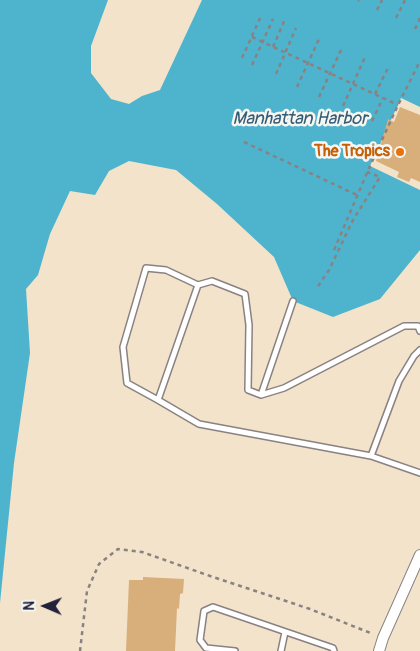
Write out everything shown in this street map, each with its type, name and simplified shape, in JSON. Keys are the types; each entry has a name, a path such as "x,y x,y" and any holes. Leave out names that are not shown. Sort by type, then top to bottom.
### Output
{"street":[{"path":"379,651 420,555"}],"lane":[{"path":"419,327 404,326 284,388 261,395 248,390 249,325 245,294 212,281 198,285 166,270 146,268 123,347 127,383 199,424 371,456 420,473"},
{"path":"158,400 198,285"},
{"path":"261,395 293,301"},
{"path":"371,456 399,381 414,356 420,350"},
{"path":"235,651 206,648 200,640 204,611 213,607 333,648 334,651"},
{"path":"281,651 286,632"}],"path":[{"path":"377,10 382,0"},
{"path":"396,18 405,0"},
{"path":"242,58 261,16"},
{"path":"415,29 420,18"},
{"path":"252,65 273,19"},
{"path":"273,47 285,19"},
{"path":"276,74 296,28"},
{"path":"252,37 398,105"},
{"path":"297,87 319,40"},
{"path":"319,97 341,50"},
{"path":"343,106 364,57"},
{"path":"334,250 357,195 398,105 418,69 420,61"},
{"path":"375,94 388,68"},
{"path":"372,121 382,98"},
{"path":"244,142 357,195"},
{"path":"318,286 329,270 353,220 380,177 368,172"},
{"path":"80,651 87,591 99,564 118,549 142,552 310,609 384,638"}],"water":[{"name":"Manhattan Harbor","path":"0,0 108,0 91,46 91,73 111,99 129,104 142,96 160,90 202,0 420,0 420,250 380,299 333,317 293,301 274,257 217,204 176,170 129,161 109,171 95,195 70,191 50,234 38,275 26,289 30,353 14,463 0,603"}],"pier":[{"name":"The Tropics","path":"401,98 420,107 420,190 370,166"}],"building":[{"name":"The Tropics","path":"400,107 420,115 420,182 411,178 409,182 397,177 399,172 376,161 388,119 394,122"},
{"path":"143,577 184,579 183,593 180,594 179,609 177,608 175,651 126,651 129,580 143,580"}],"place":[{"name":"The Tropics","path":"400,152"}]}
